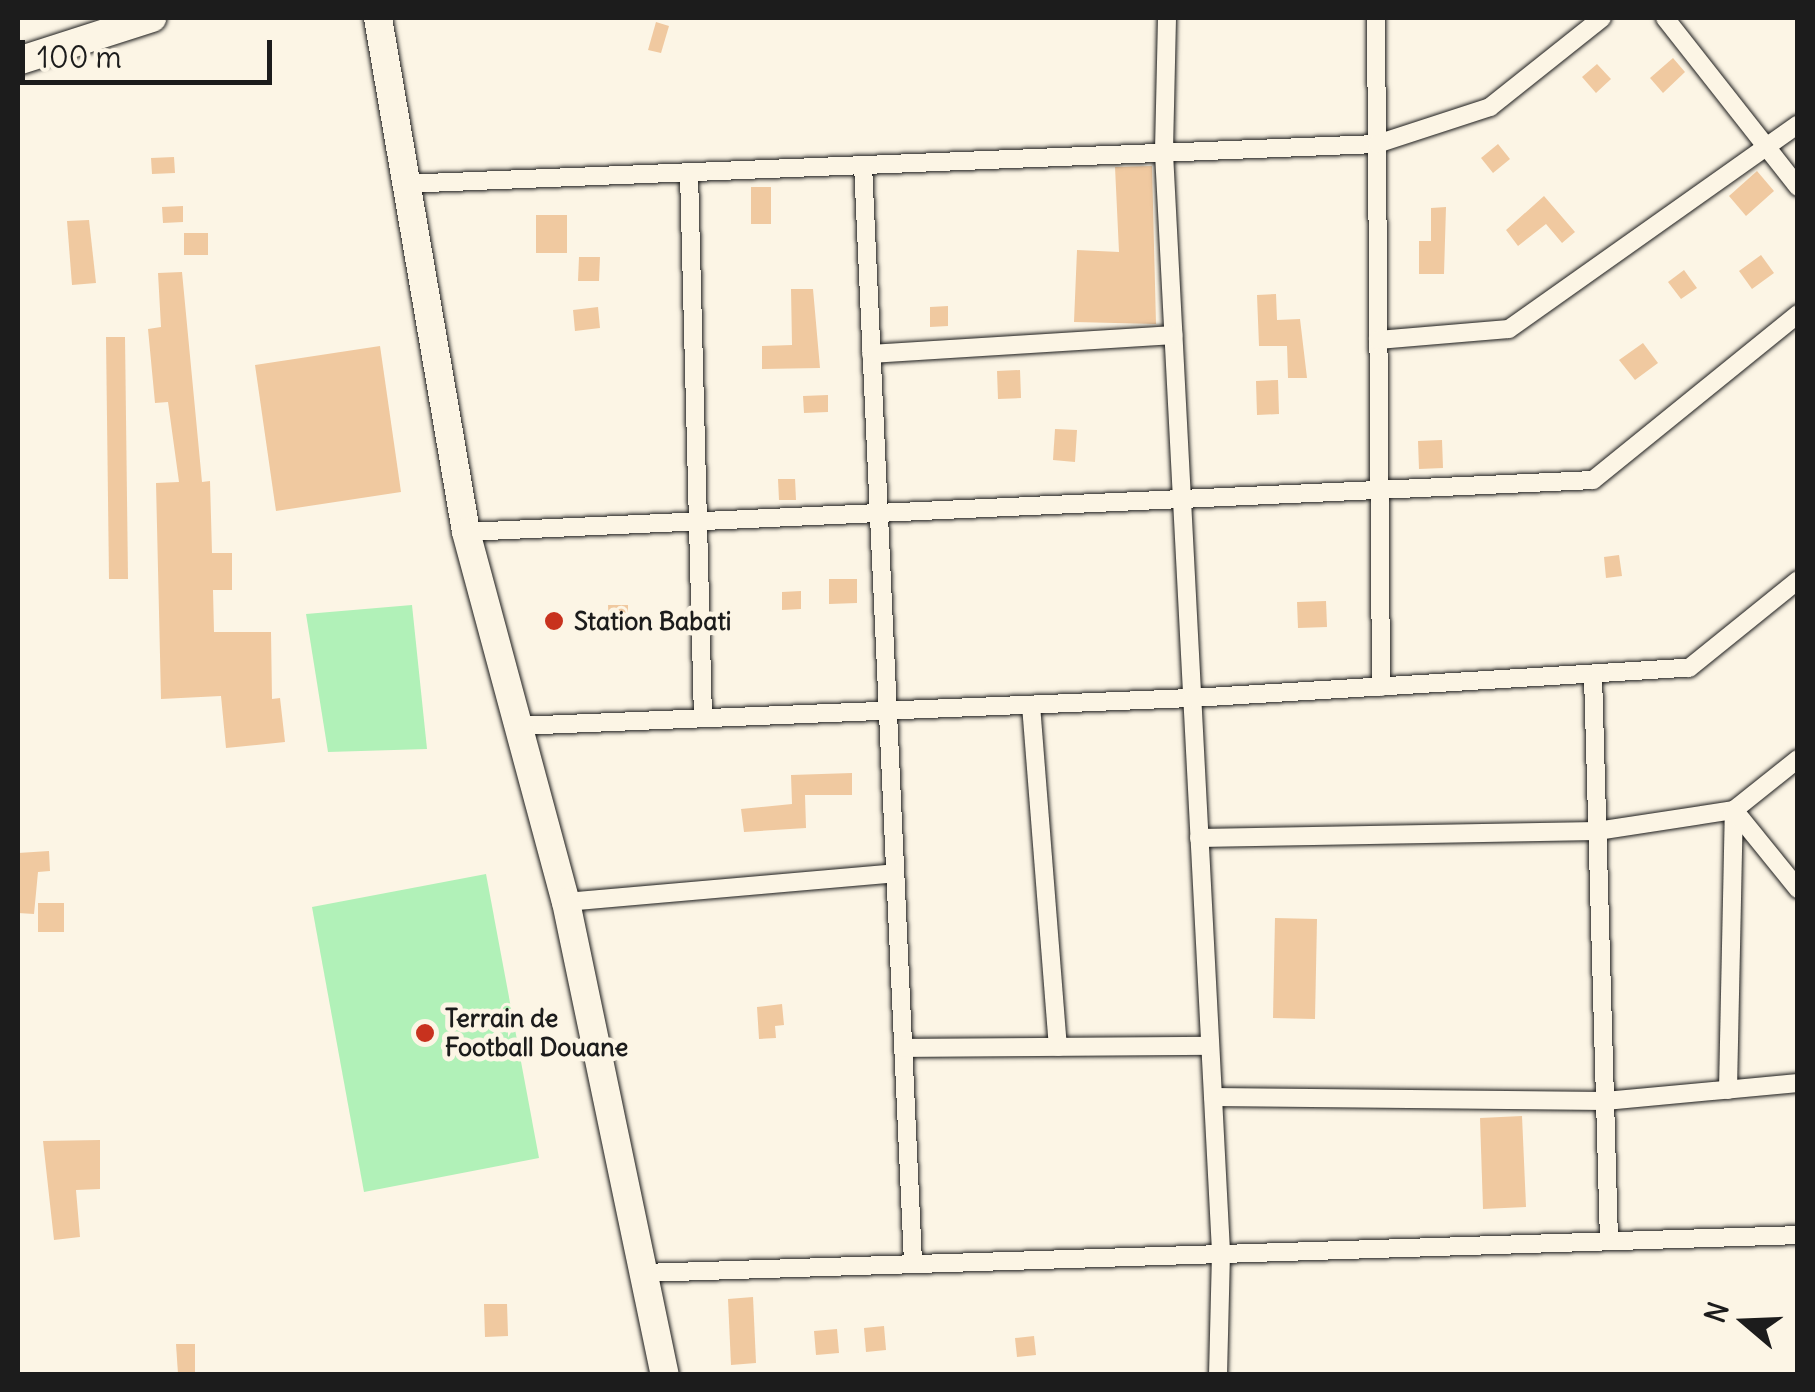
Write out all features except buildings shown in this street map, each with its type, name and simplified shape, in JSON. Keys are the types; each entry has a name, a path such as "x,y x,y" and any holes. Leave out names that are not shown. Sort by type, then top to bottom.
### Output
{"main road":[{"path":"18,61 152,18"},
{"path":"378,18 402,184 466,532 566,902 665,1374"}],"street":[{"path":"1166,18 1164,153 1221,1252 1218,1374"},
{"path":"1376,18 1381,687"},
{"path":"402,184 1377,144 1490,107 1602,18"},
{"path":"1665,18 1798,187"},
{"path":"1378,340 1509,329 1798,124"},
{"path":"862,166 913,1262"},
{"path":"689,172 702,718"},
{"path":"466,532 1593,480 1798,314"},
{"path":"871,354 1173,335"},
{"path":"518,726 1192,698 1689,668 1798,580"},
{"path":"1593,675 1609,1241"},
{"path":"1031,704 1058,1047"},
{"path":"1199,838 1597,831 1734,810 1798,759"},
{"path":"1734,810 1798,889"},
{"path":"1728,1090 1734,810"},
{"path":"566,902 895,872"},
{"path":"903,1048 1210,1046"},
{"path":"1212,1097 1605,1101 1798,1083"},
{"path":"643,1274 1798,1235"}],"green space":[{"path":"412,605 427,749 328,752 306,614"},
{"name":"Terrain de Football Douane","path":"486,874 539,1158 364,1192 312,907"}],"place":[{"name":"Station Babati","path":"554,621"},
{"name":"Terrain de Football Douane","path":"425,1033"}]}
